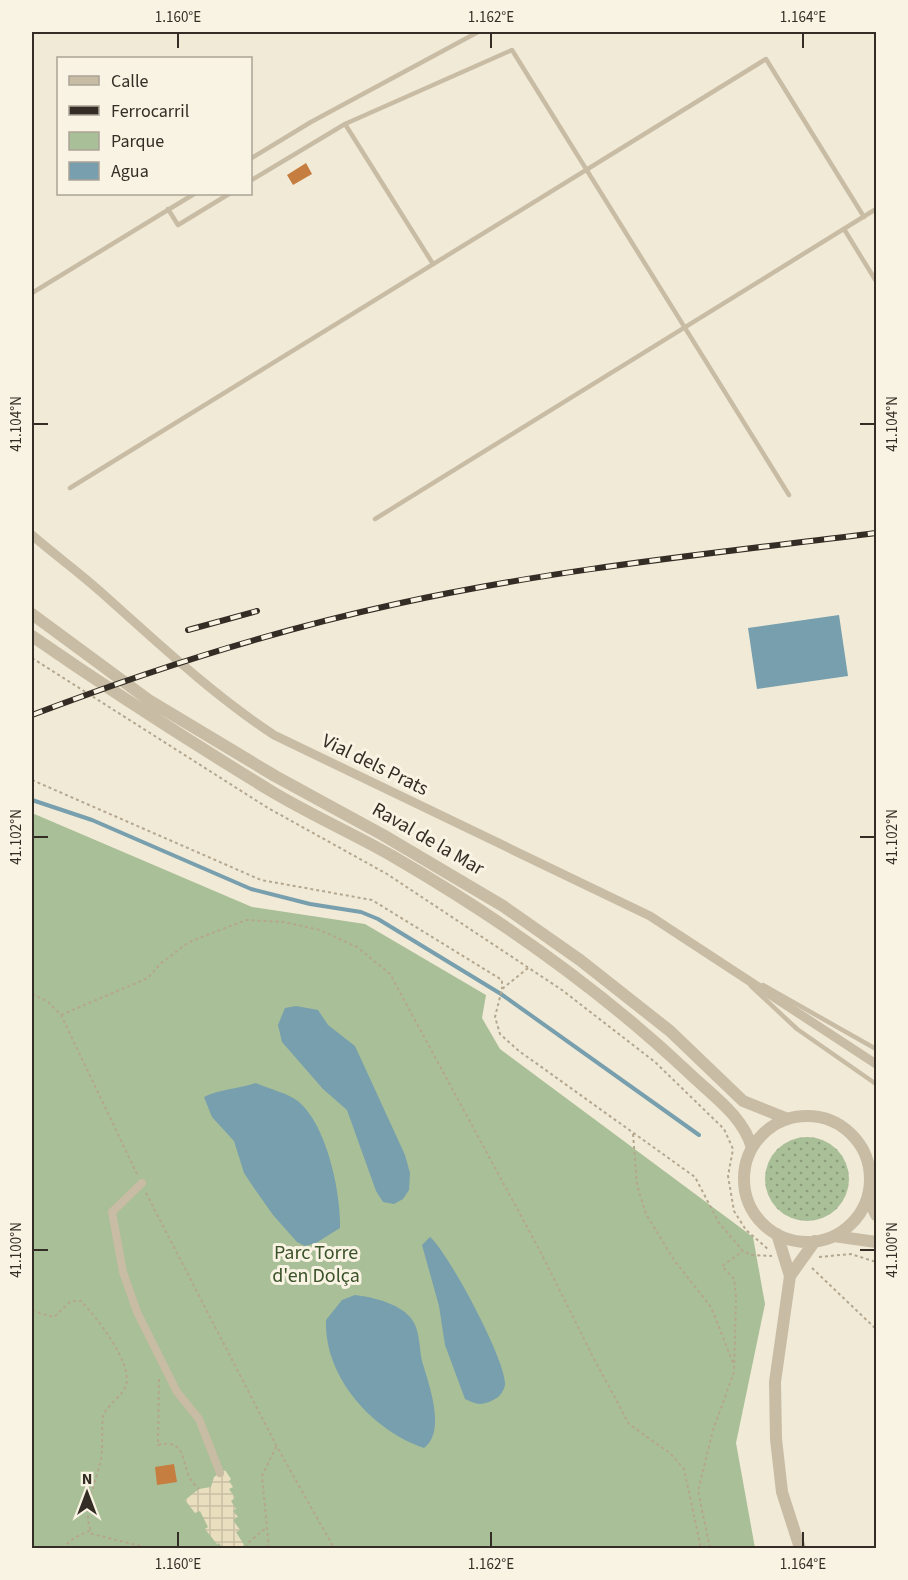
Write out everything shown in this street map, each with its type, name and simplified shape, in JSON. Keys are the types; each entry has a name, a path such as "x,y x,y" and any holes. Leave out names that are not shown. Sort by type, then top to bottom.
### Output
{"street":[{"name":"Vial dels Prats","path":"32,536 101,592 203,683 239,712 274,735 626,904 739,973 876,1064"},
{"name":"Raval de la Mar","path":"32,614 150,700 275,776 393,841 503,906 580,960 670,1031 743,1101 788,1119"},
{"name":"Raval de la Mar","path":"32,636 146,714 274,792 394,857 484,914 532,948 660,1045 737,1118 747,1132 752,1148"},
{"name":"Raval de la Mar","path":"752,1148 763,1133 788,1119 807,1115 827,1118 852,1134 868,1159 871,1178 868,1198 876,1215"},
{"path":"752,1148 744,1172 746,1196 758,1218 777,1234 789,1239 814,1241 834,1236 876,1242"},
{"path":"142,1183 112,1212 123,1272 137,1312 160,1360 177,1392 199,1419 220,1473"},
{"path":"834,1236 858,1216 868,1198"},
{"path":"777,1234 790,1276"},
{"path":"802,1546 782,1492 776,1439 775,1382 790,1276 814,1241"}],"lane":[{"path":"252,158 311,122 478,32"},
{"path":"252,180 345,124 512,50 789,495"},
{"path":"70,488 765,59 864,217"},
{"path":"345,124 433,264"},
{"path":"32,293 192,195"},
{"path":"168,209 178,225 227,195"},
{"path":"375,519 876,209"},
{"path":"844,229 876,281"},
{"name":"Vial dels Prats","path":"739,973 791,999 876,1049"},
{"name":"Vial dels Prats","path":"739,973 768,1004 797,1029 876,1084"}],"path":[{"path":"32,658 258,801 387,874 561,990 655,1062 724,1129 733,1149 728,1176 734,1211 758,1242 771,1251 783,1255"},
{"path":"32,780 261,880 372,900 502,980 495,1017 500,1034 519,1051 695,1177 719,1223 742,1251 769,1257 783,1255"},
{"path":"61,1016 148,978 160,964 189,942 246,921 284,922 320,930 357,947 390,974 539,1249 591,1355 629,1424 671,1454 684,1468 701,1548"},
{"path":"502,989 528,968"},
{"path":"32,994 47,1001 61,1016 142,1183 276,1445 334,1548"},
{"path":"633,1134 637,1185 646,1214 674,1260 711,1308 734,1366"},
{"path":"710,1548 698,1491 713,1430 734,1366 736,1297 734,1279 722,1266 742,1251"},
{"path":"801,1258 851,1254 876,1262"},
{"path":"801,1258 876,1329"},
{"path":"32,1311 54,1317 71,1301 81,1301 102,1325 128,1374 126,1387 103,1415 100,1464 92,1484 88,1509 92,1534 149,1548"},
{"path":"160,1360 158,1445 171,1445 180,1449 184,1454 188,1476 199,1489"},
{"path":"269,1548 262,1476 276,1445"},
{"path":"246,1548 249,1542 267,1527"},
{"path":"62,1548 74,1538 91,1530"}],"green space":[{"name":"Parc Torre d'en Dolça","path":"32,813 252,907 365,924 486,995 482,1018 500,1049 753,1237 765,1304 736,1443 755,1548 32,1548"},
{"path":"807,1137 823,1140 837,1149 846,1163 849,1179 846,1195 837,1209 823,1218 807,1221 791,1218 777,1209 768,1195 765,1179 768,1163 777,1149 791,1140"}],"shaded area":[{"path":"225,1470 233,1487 229,1489 235,1498 231,1501 236,1509 233,1511 238,1517 233,1520 240,1530 236,1532 244,1545 239,1548 223,1548 219,1543 217,1544 205,1529 208,1527 200,1511 195,1513 185,1500 199,1489 211,1487 214,1477"}],"water":[{"path":"839,615 848,676 757,689 748,628"},
{"path":"296,1006 318,1010 328,1025 355,1046 405,1155 410,1173 409,1190 403,1199 394,1204 383,1202 376,1191 347,1110 323,1089 282,1042 278,1025 285,1008"},
{"path":"256,1083 299,1102 309,1113 325,1143 335,1179 340,1228 316,1243 305,1246 297,1242 273,1215 244,1173 234,1141 212,1117 204,1097"},
{"path":"430,1237 450,1263 497,1354 505,1385 497,1398 487,1403 476,1403 465,1399 445,1345 439,1306 422,1245"},
{"path":"355,1295 392,1304 405,1312 416,1326 435,1419 431,1440 424,1448 405,1440 370,1415 342,1381 333,1362 326,1320 342,1300"}],"building":[{"path":"306,163 312,174 293,185 287,175"},
{"path":"174,1464 177,1482 157,1485 155,1467"}],"waterway":[{"path":"32,800 92,820 251,889 310,904 361,912 378,919 501,994 699,1135"}],"railway":[{"path":"32,715 121,682 257,639 396,604 575,571 876,533"},
{"path":"188,630 257,611"}]}
